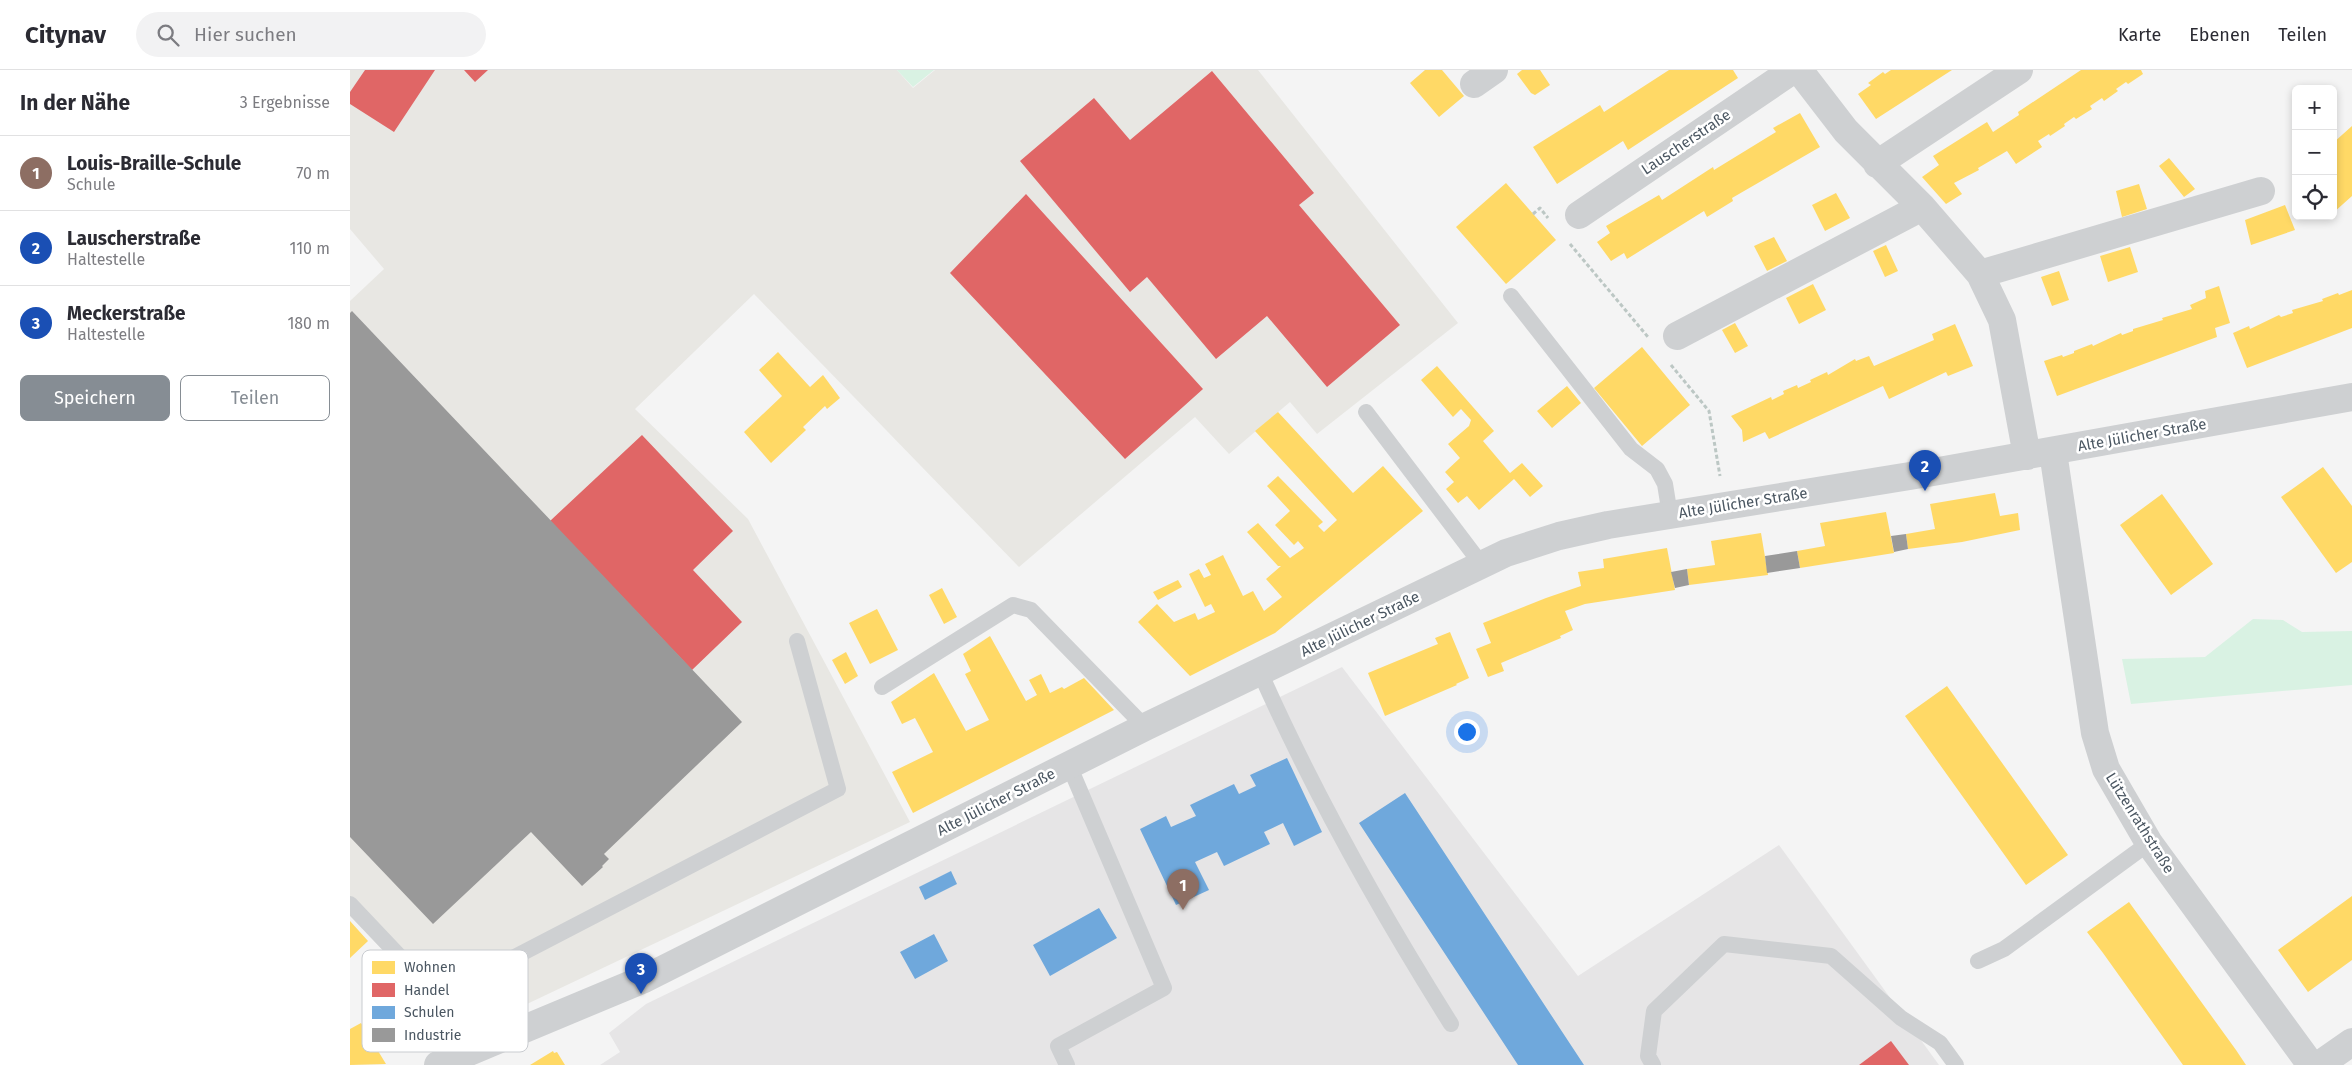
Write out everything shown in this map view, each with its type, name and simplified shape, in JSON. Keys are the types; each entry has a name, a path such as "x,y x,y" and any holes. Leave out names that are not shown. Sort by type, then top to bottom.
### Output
{"street":[{"name":"Lauscherstraße","path":"1579,215 1793,70"},
{"path":"1799,70 1846,131 1922,207 1980,274 2002,320 2040,454"},
{"path":"1877,164 2019,70"},
{"path":"1980,274 2261,191"},
{"path":"1677,336 1922,207"},
{"name":"Alte Jülicher Straße","path":"528,1029 644,979 1145,727 1506,553 1559,536 1608,525 2040,454 2352,397"},
{"name":"Lützenrathstraße","path":"2040,454 2095,733 2106,769 2149,843 2311,1065"},
{"path":"2319,1065 2352,1042"},
{"name":"Alte Jülicher Straße","path":"450,1063 475,1052"}],"lane":[{"path":"1511,296 1631,449 1657,469 1665,484 1670,515"},
{"path":"1366,412 1482,565"},
{"path":"882,687 1013,604 1021,605 1031,610 1145,727"},
{"path":"528,950 838,789 797,641"},
{"path":"1260,672 1290,736 1359,869 1394,932 1451,1024"},
{"path":"1068,1065 1058,1046 1164,988 1069,765"},
{"path":"1978,961 2004,949 2149,843"},
{"path":"350,904 394,950"},
{"path":"1653,1065 1648,1056 1654,1010 1724,944 1831,956 1901,1018 1940,1043 1956,1065"}],"shaded area":[{"path":"350,70 897,70 913,88 935,70 1258,70 1458,323 1317,434 1290,402 1229,454 1195,417 1019,567 754,294 635,409 748,519 910,822 528,1004 528,950 383,950 350,916 350,301 384,269 350,229"},
{"path":"1342,667 1578,976 1779,845 1939,1065 600,1065 620,1052 609,1033 646,1004"}],"green space":[{"path":"897,70 934,70 913,87"},
{"path":"2253,619 2283,620 2302,632 2352,631 2352,685 2131,704 2122,659 2205,657"}],"building: Wohnen":[{"path":"1425,70 1442,70 1464,96 1439,117 1410,83"},
{"path":"1522,70 1540,70 1550,85 1535,95 1531,93 1517,74"},
{"path":"1669,70 1733,70 1738,78 1628,150 1623,141 1557,184 1533,147 1600,105 1604,112"},
{"path":"1891,70 1952,70 1876,119 1858,94 1871,85 1868,83 1883,72 1885,74"},
{"path":"2081,70 2141,70 2143,74 2128,84 2126,82 2116,89 2118,91 2104,101 2102,98 2090,106 2092,109 2076,119 2074,117 2050,136 2049,134 2038,141 2042,147 2016,164 2007,151 1978,168 1979,170 1954,183 1962,194 1946,204 1922,177 1939,165 1933,156 1987,122 1993,132 2019,115 2018,112"},
{"path":"1800,113 1820,147 1732,198 1733,201 1707,217 1704,211 1627,259 1624,253 1611,261 1597,242 1610,233 1606,226 1659,195 1662,200 1713,167 1714,170 1776,132 1773,128"},
{"path":"2352,126 2352,196 2337,209 2337,175 2337,139"},
{"path":"2169,158 2195,189 2184,197 2159,166"},
{"path":"1506,183 1556,240 1506,284 1456,227"},
{"path":"2139,184 2147,209 2122,217 2116,191"},
{"path":"1836,193 1850,218 1825,231 1812,205"},
{"path":"2285,205 2295,230 2251,245 2245,220"},
{"path":"1774,237 1787,261 1767,271 1754,246"},
{"path":"1886,245 1898,271 1885,277 1873,251"},
{"path":"2130,247 2138,272 2108,282 2100,256"},
{"path":"2059,271 2069,300 2052,306 2041,277"},
{"path":"1813,284 1826,310 1799,324 1786,298"},
{"path":"2219,286 2230,323 2215,328 2217,337 2057,396 2044,361 2062,355 2063,357 2121,333 2122,335 2133,331 2133,329 2163,320 2162,318 2192,309 2190,305 2206,298 2205,291"},
{"path":"2352,290 2352,328 2247,368 2233,333 2249,326 2250,329 2279,315 2281,317 2293,313 2292,310 2323,301 2322,299 2338,293 2339,295"},
{"path":"1735,323 1748,346 1735,353 1722,330"},
{"path":"1955,324 1973,366 1948,376 1946,372 1889,399 1883,386 1769,439 1765,432 1743,442 1742,430 1731,416 1771,397 1772,400 1784,394 1783,391 1797,385 1798,388 1827,372 1828,375 1855,359 1856,361 1869,356 1874,366 1934,340 1932,334"},
{"path":"1642,347 1690,405 1642,446 1594,388"},
{"path":"778,352 810,387 823,375 840,398 827,409 825,406 803,427 806,430 771,463 744,432 782,396 759,370"},
{"path":"1437,366 1494,431 1483,441 1510,473 1522,463 1543,486 1530,497 1514,479 1479,510 1467,496 1458,503 1446,489 1454,482 1445,472 1460,458 1448,444 1469,426 1471,420 1461,409 1453,417 1421,380"},
{"path":"1567,386 1581,403 1552,428 1537,411"},
{"path":"1278,412 1353,493 1383,466 1423,511 1275,633 1190,676 1138,622 1157,604 1174,622 1195,613 1198,620 1215,612 1211,604 1205,607 1189,574 1199,569 1204,578 1211,575 1205,564 1223,555 1243,596 1253,591 1264,611 1282,597 1266,579 1281,566 1278,566 1247,532 1258,523 1290,558 1304,548 1298,541 1294,545 1275,525 1290,511 1267,486 1278,476 1323,522 1318,526 1324,532 1337,520 1255,431"},
{"path":"2323,467 2352,506 2352,562 2336,573 2281,497"},
{"path":"1995,493 2000,516 2018,513 2020,530 1962,542 1908,549 1906,534 1935,529 1930,504"},
{"path":"2162,494 2213,564 2171,595 2120,525"},
{"path":"1886,512 1894,553 1800,568 1797,551 1825,546 1820,523"},
{"path":"1761,533 1768,575 1689,585 1687,569 1715,565 1711,541"},
{"path":"1667,548 1675,590 1585,604 1565,611 1573,630 1560,636 1561,638 1501,663 1504,671 1488,677 1476,649 1491,643 1483,623 1581,586 1578,572 1604,568 1603,559"},
{"path":"1178,580 1182,587 1158,600 1153,592"},
{"path":"942,588 957,617 944,624 929,595"},
{"path":"877,609 898,650 870,664 849,623"},
{"path":"1450,632 1469,678 1385,716 1368,673 1438,644 1435,638"},
{"path":"990,636 1026,701 1037,695 1029,680 1041,674 1050,693 1062,687 1064,689 1084,678 1114,710 913,813 892,772 933,752 915,718 902,724 891,702 934,673 966,731 989,720 965,674 971,671 963,654"},
{"path":"846,652 858,676 845,684 832,660"},
{"path":"1947,686 2068,855 2026,885 1905,716"},
{"path":"2352,896 2352,960 2308,992 2278,950"},
{"path":"2129,902 2246,1065 2183,1065 2087,932"},
{"path":"350,921 368,941 350,958"},
{"path":"361,1023 362,1052 379,1052 386,1064 350,1065 350,1029"},
{"path":"553,1051 554,1053 557,1052 565,1065 530,1065"}],"building: Handel":[{"path":"365,70 435,70 394,132 350,104 350,92"},
{"path":"464,70 488,70 475,82"},
{"path":"1212,71 1314,193 1299,205 1400,325 1327,387 1267,316 1216,359 1147,277 1130,292 1020,161 1094,98 1130,140"},
{"path":"1026,194 1203,389 1125,459 950,273"},
{"path":"642,435 733,531 693,570 742,622 692,670 550,521"},
{"path":"1891,1041 1909,1065 1859,1065"}],"building: Schulen":[{"path":"1287,758 1322,832 1294,846 1283,823 1264,832 1270,844 1224,866 1217,852 1195,862 1209,890 1176,905 1140,829 1166,816 1171,827 1196,816 1190,805 1234,784 1239,794 1256,786 1250,775"},
{"path":"1405,793 1584,1065 1518,1065 1359,823"},
{"path":"951,871 957,884 925,900 919,887"},
{"path":"1099,908 1117,938 1050,976 1033,945"},
{"path":"934,934 948,961 915,979 900,952"}],"building: Industrie":[{"path":"352,311 742,722 604,854 609,859 582,886 531,832 433,924 350,837 350,313"},
{"path":"1906,534 1908,549 1894,552 1891,536"},
{"path":"1797,551 1800,568 1767,573 1765,556"},
{"path":"1687,569 1689,585 1675,588 1671,572"}],"place":[{"name":"Lauscherstraße","path":"1925,491"},
{"name":"Louis-Braille-Schule","path":"1183,910"},
{"name":"Meckerstraße","path":"641,994"}]}
